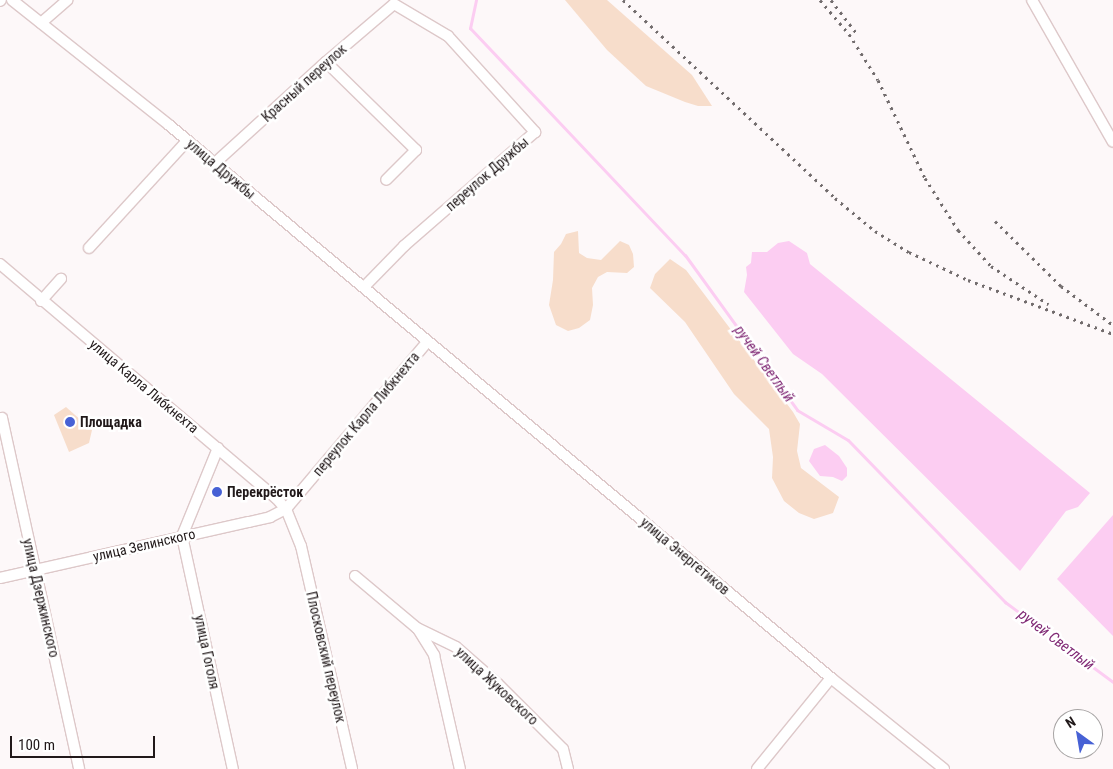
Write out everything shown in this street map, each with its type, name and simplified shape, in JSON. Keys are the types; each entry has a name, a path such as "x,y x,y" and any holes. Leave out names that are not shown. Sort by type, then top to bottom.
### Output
{"street":[{"name":"улица Дружбы","path":"12,0 214,163 364,287 427,342"},
{"path":"41,23 67,0"},
{"path":"1032,0 1113,142"},
{"name":"Красный переулок","path":"214,163 326,62 394,4"},
{"name":"переулок Дружбы","path":"364,287 404,246 535,132 448,36 394,4"},
{"path":"326,62 416,150 386,180"},
{"path":"89,248 187,141"},
{"name":"улица Карла Либкнехта","path":"0,264 218,448 276,498 286,509"},
{"path":"41,300 61,279"},
{"name":"переулок Карла Либкнехта","path":"286,509 427,342"},
{"name":"улица Энергетиков","path":"427,342 831,678 944,769"},
{"name":"улица Дзержинского","path":"2,423 79,769"},
{"path":"182,536 218,448"},
{"name":"улица Зелинского","path":"0,578 270,517 286,509"},
{"name":"Плосковский переулок","path":"286,509 301,546 352,769"},
{"name":"улица Гоголя","path":"182,536 233,769"},
{"name":"улица Жуковского","path":"354,576 417,628 456,647 497,683 563,749 568,769"},
{"path":"417,628 434,655 460,769"},
{"path":"757,769 831,678"}],"shaded area":[{"path":"565,0 607,0 692,75 712,106 698,106 646,86 607,50"},
{"path":"578,231 579,253 587,258 601,260 620,241 629,245 633,254 634,267 627,273 607,272 598,277 592,288 593,305 590,320 579,328 568,331 556,325 549,305 553,280 554,252 566,234"},
{"path":"789,241 807,253 810,264 1090,493 1078,507 1066,511 1020,571 822,374 793,354 744,292 747,275 746,267 751,263 752,252 767,252 778,243"},
{"path":"670,259 686,270 793,412 800,424 797,451 801,468 839,497 833,513 814,519 799,513 784,501 772,478 773,457 769,429 734,394 685,322 650,288 655,274"},
{"name":"Площадка","path":"66,407 92,430 89,443 69,452 54,415"},
{"path":"825,445 839,456 847,468 847,476 842,481 833,477 820,476 809,461 814,449"},
{"path":"1113,515 1113,636 1057,579"}],"waterway":[{"name":"ручей Светлый","path":"476,0 470,28 685,255 797,410 848,440 1005,602 1113,682"}],"railway":[{"path":"623,0 835,198 875,231 909,252 968,280 1113,334"},
{"path":"820,0 849,34 878,80 925,178 958,230 991,266 1048,304"},
{"path":"831,0 858,35"},
{"path":"995,221 1061,286 1113,325"}],"place":[{"name":"Площадка","path":"70,422"},
{"name":"Перекрёсток","path":"217,492"}]}
